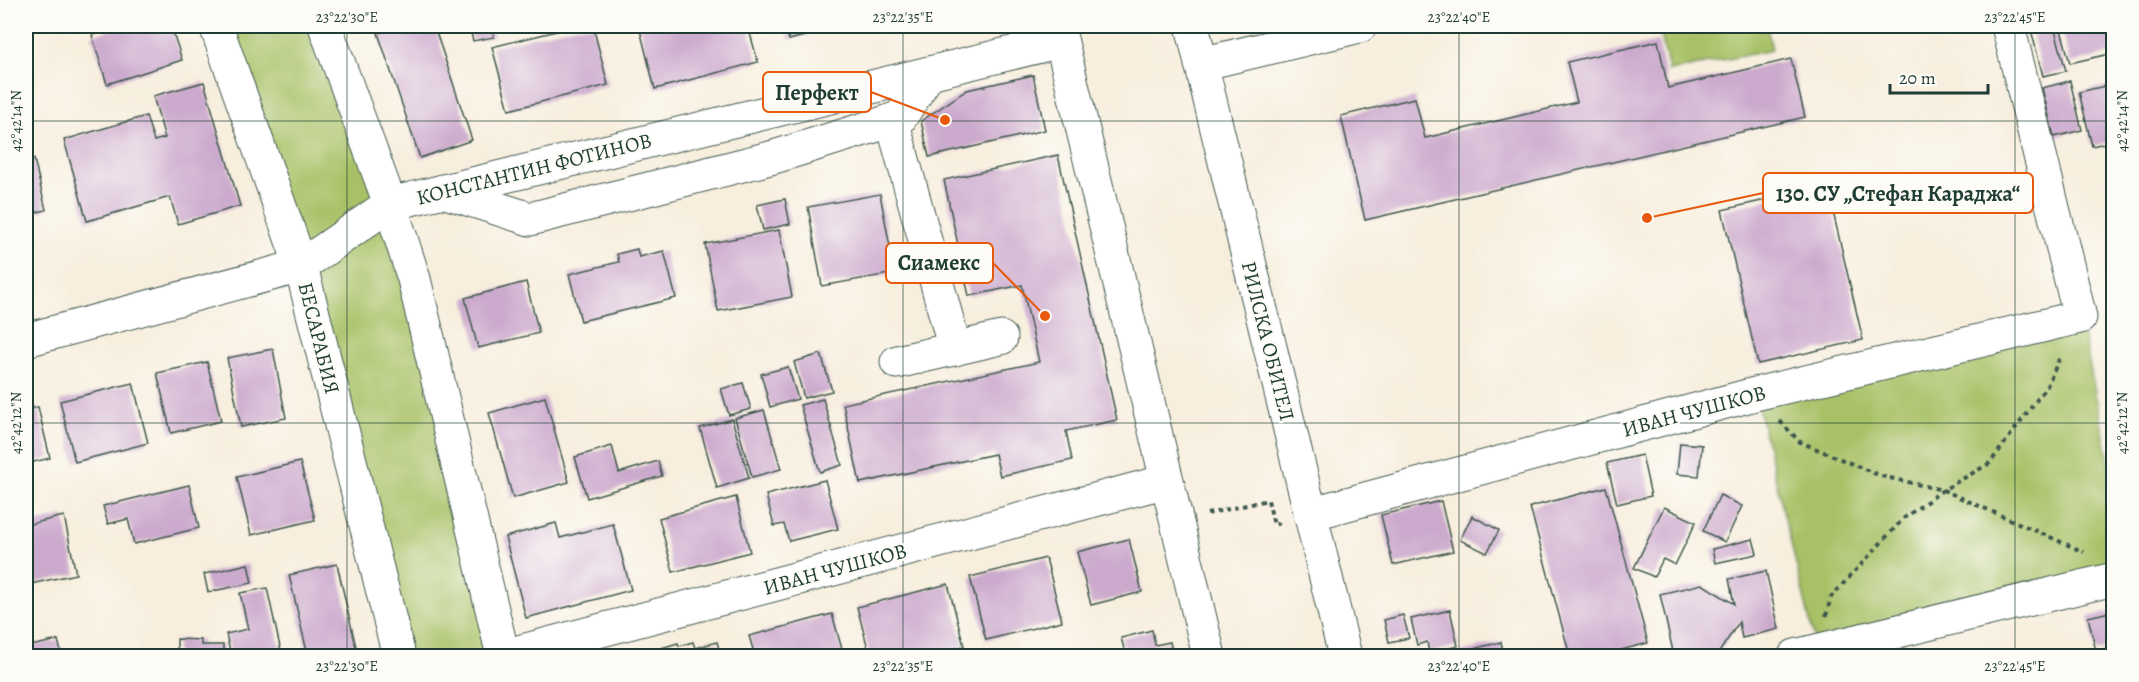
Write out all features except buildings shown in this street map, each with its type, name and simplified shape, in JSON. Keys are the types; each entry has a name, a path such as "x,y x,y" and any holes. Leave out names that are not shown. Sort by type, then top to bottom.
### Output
{"street":[{"name":"БЕСАРАБИЯ","path":"216,26 301,266 399,657"},
{"path":"325,26 390,204 414,279 503,657"},
{"name":"РИЛСКА ОБИТЕЛ","path":"1192,26 1345,657"},
{"path":"1201,64 1360,26"},
{"path":"2008,26 2080,317"},
{"name":"КОНСТАНТИН ФОТИНОВ","path":"26,340 301,266 390,204 929,73 1060,33"},
{"path":"1060,33 1209,657"},
{"path":"443,191 530,219 774,157 900,118 929,73"},
{"path":"892,120 955,349"},
{"name":"ИВАН ЧУШКОВ","path":"1310,514 1755,394 2080,317"},
{"path":"897,362 1000,338"},
{"name":"ИВАН ЧУШКОВ","path":"503,657 1167,481"},
{"path":"1806,654 2103,567"}],"path":[{"path":"1806,654 1831,597 1904,518 1943,490 1990,463 2047,386 2080,317"},
{"path":"1755,394 1800,442 1881,476 1943,490 2103,567"},
{"path":"1204,515 1268,500"}],"green space":[{"path":"216,26 325,26 390,204 503,656 399,656"},
{"path":"1659,26 1767,26 1772,50 1669,71"},
{"path":"2080,317 2113,481 2113,579 1817,651 1755,394"}],"place":[{"name":"Перфект","path":"945,120"},
{"name":"130. СУ „Стефан Караджа“","path":"1647,218"},
{"name":"Сиамекс","path":"1045,316"}]}
